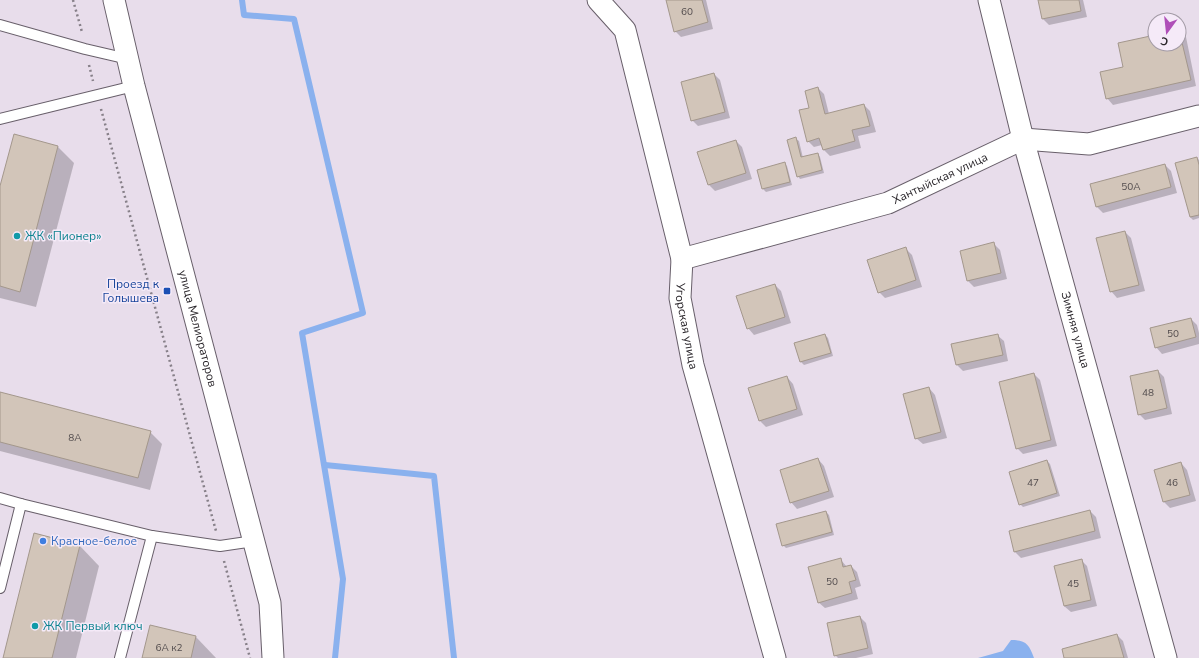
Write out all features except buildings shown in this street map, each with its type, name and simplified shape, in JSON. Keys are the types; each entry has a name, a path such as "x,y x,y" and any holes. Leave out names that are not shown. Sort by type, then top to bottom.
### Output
{"street":[{"name":"улица Мелиораторов","path":"114,0 134,86 270,603 273,658"},
{"name":"Угорская улица","path":"598,0 624,30 682,259 680,298 693,365 775,658"},
{"name":"Зимняя улица","path":"989,0 1024,139 1166,658"},
{"name":"Хантыйская улица","path":"682,259 888,203 1024,139 1089,144 1199,116"}],"lane":[{"path":"0,25 85,49 128,59"},
{"path":"0,119 134,86"},
{"path":"0,498 152,536 220,546 254,541"},
{"path":"0,588 21,504"},
{"path":"120,658 152,536"}],"path":[{"path":"73,0 97,94 250,658"}],"water":[{"path":"1011,640 1024,642 1030,649 1034,658 978,658 1003,651"}],"waterway":[{"path":"242,0 244,15 294,19 363,313 302,333 343,579 335,658"},
{"path":"325,465 434,476 454,658"}],"place":[{"name":"ЖК «Пионер»","path":"17,236"},
{"name":"Проезд к Голышева","path":"167,291"},
{"name":"Красное-белое","path":"43,541"},
{"name":"ЖК Первый ключ","path":"35,626"}]}
